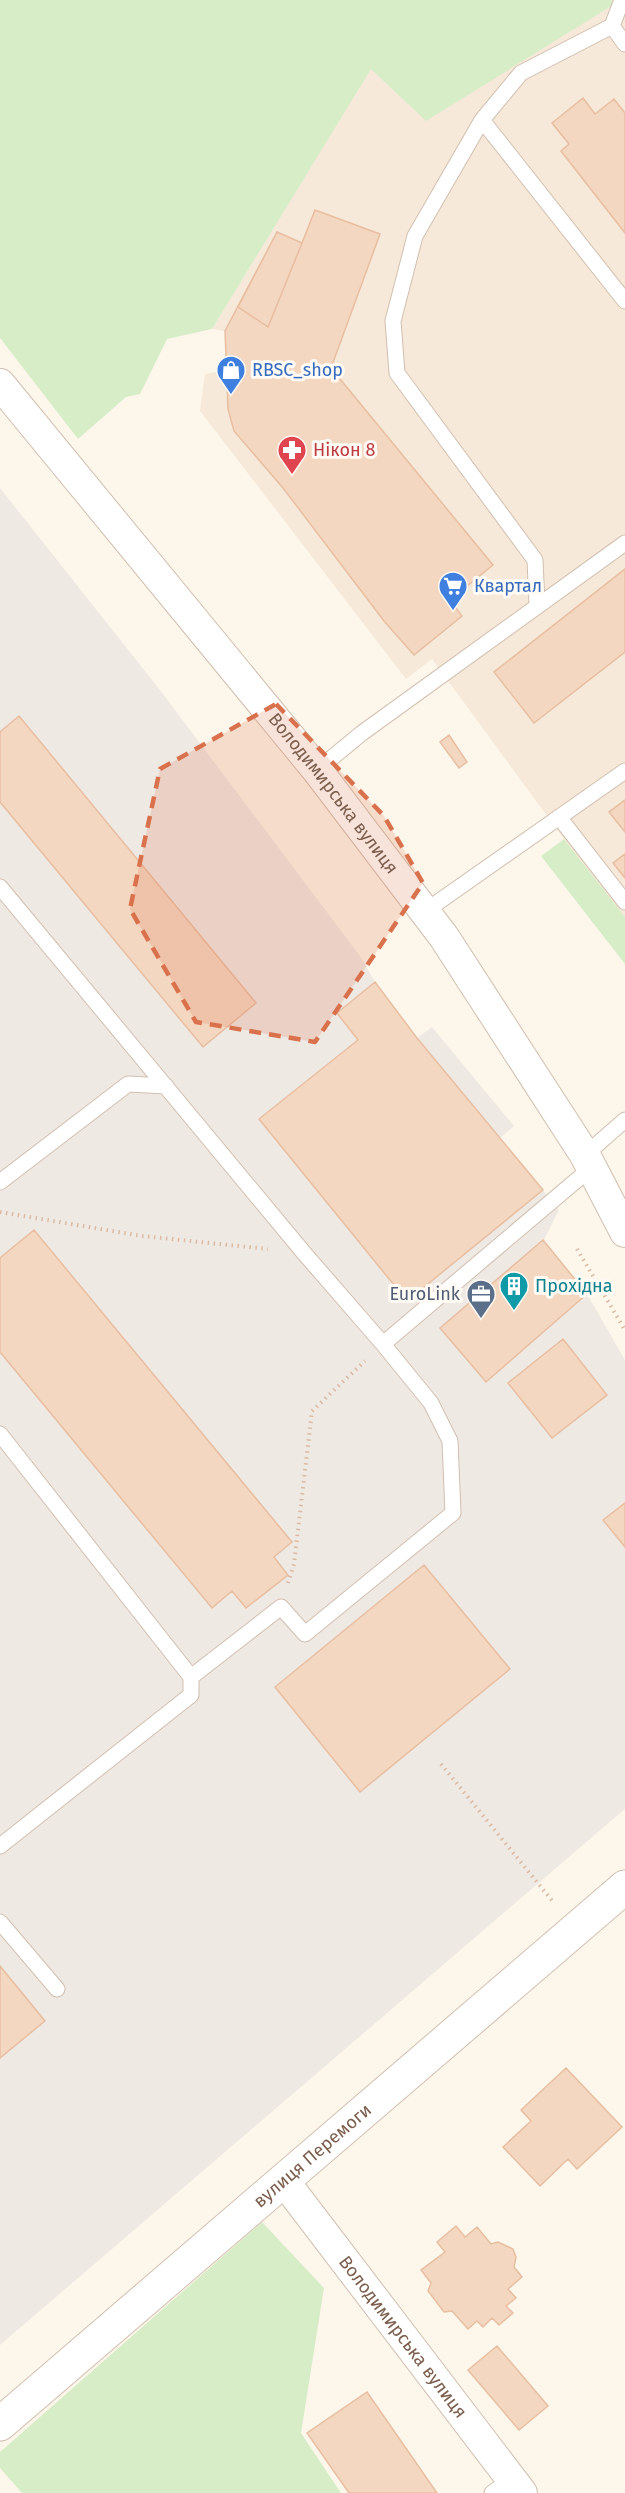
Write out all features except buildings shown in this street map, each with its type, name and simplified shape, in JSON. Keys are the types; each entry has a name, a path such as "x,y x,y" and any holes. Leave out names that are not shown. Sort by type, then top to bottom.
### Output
{"street":[{"name":"Володимирська вулиця","path":"0,384 317,770 444,937 588,1161 625,1232"},
{"name":"вулиця Перемоги","path":"0,2424 625,1887"},
{"name":"Володимирська вулиця","path":"284,2181 508,2488"}],"lane":[{"path":"537,606 535,560 397,373 393,321 415,236 482,120 521,74 612,26 622,0"},
{"path":"612,26 625,44"},
{"path":"482,120 625,302"},
{"path":"317,770 362,733 625,543"},
{"path":"424,912 625,771"},
{"path":"559,817 625,902"},
{"path":"0,887 431,1403 450,1441 453,1513 305,1634 281,1607 191,1677"},
{"path":"0,1182 128,1084 166,1086"},
{"path":"383,1344 588,1161 625,1120"},
{"path":"0,1434 191,1677 190,1695 0,1844"},
{"path":"0,1922 57,1989"}],"path":[{"path":"0,1212 142,1236 304,1253"},
{"path":"577,1249 625,1330"},
{"path":"281,1607 294,1564 312,1411 383,1344"},
{"path":"441,1764 556,1906"}],"highlighted area":[{"path":"276,704 384,816 423,883 315,1042 196,1022 130,909 160,769"}],"shaded area":[{"path":"625,0 625,917 564,839 432,659 406,679 200,411 205,374 226,370 225,331 212,329 371,68"},
{"path":"0,488 160,690 360,956 375,982 417,1038 432,1027 514,1126 500,1138 559,1210 544,1240 587,1294 625,1360 625,1809 0,2345"}],"green space":[{"path":"0,0 621,0 426,121 371,69 212,329 167,339 140,394 126,397 78,439 0,338"},
{"path":"564,839 625,917 625,964 541,856"},
{"path":"262,2222 324,2288 301,2433 341,2493 22,2493 0,2468 0,2452"}],"place":[{"name":"RBSC_shop","path":"231,396"},
{"name":"Нікон 8","path":"292,476"},
{"name":"Квартал","path":"453,612"},
{"name":"Прохідна","path":"514,1312"},
{"name":"EuroLink","path":"481,1320"}]}
